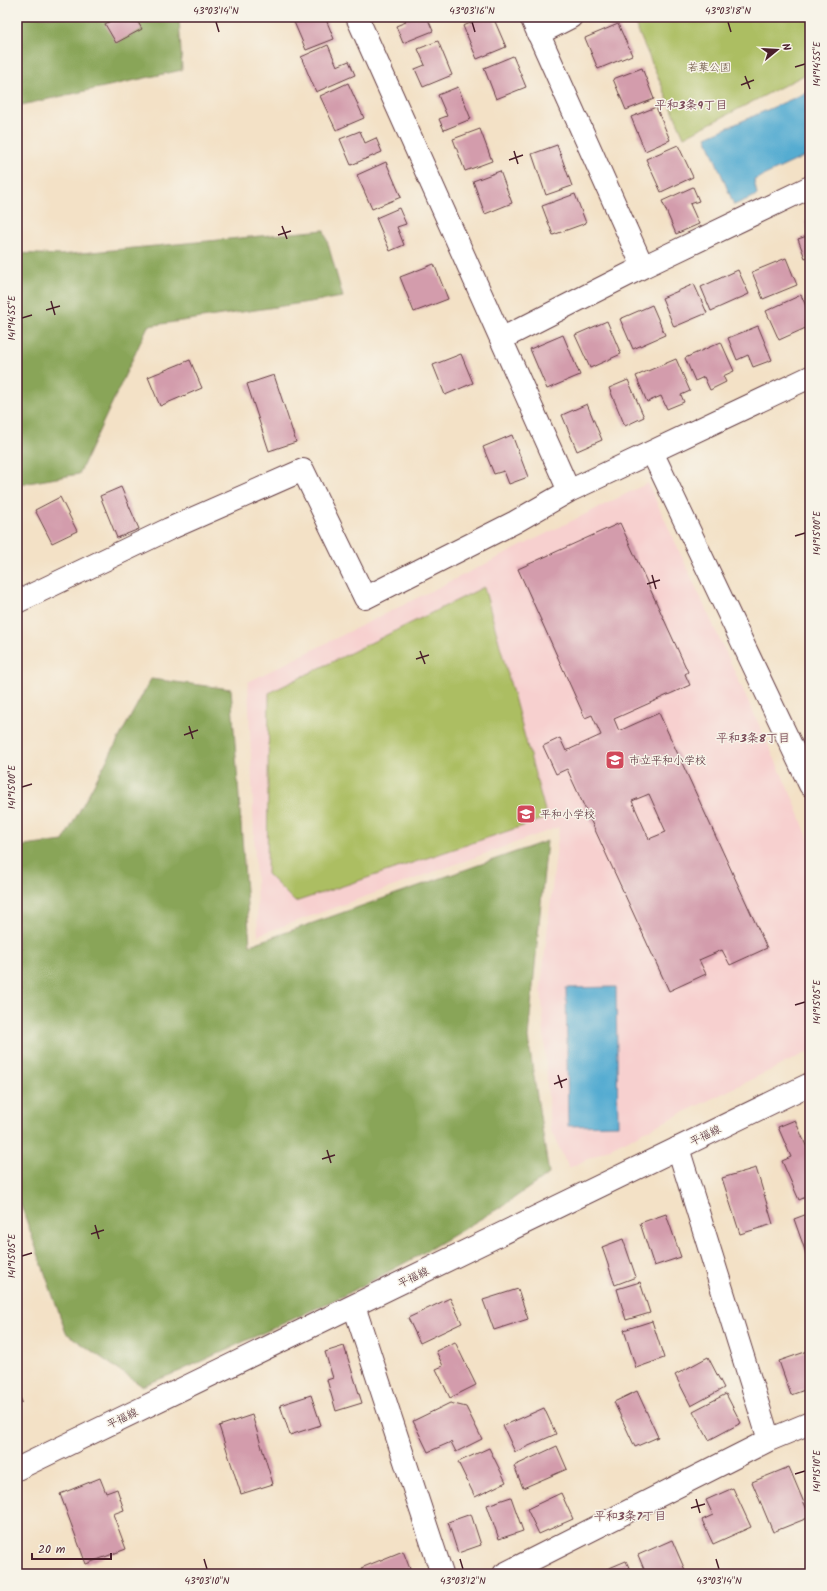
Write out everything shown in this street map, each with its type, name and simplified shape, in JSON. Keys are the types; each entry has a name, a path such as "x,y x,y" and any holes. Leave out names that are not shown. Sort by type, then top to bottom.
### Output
{"street":[{"path":"357,17 569,491"},
{"path":"571,17 534,25 643,267"},
{"path":"501,339 643,267 810,187"},
{"path":"17,602 169,529 303,470 365,598 515,522 569,491 810,377"},
{"path":"652,452 810,785"},
{"name":"平福線","path":"17,1469 810,1084"},
{"path":"678,1148 769,1440"},
{"path":"354,1306 442,1574"},
{"path":"504,1574 769,1440 810,1422"}],"shaded area":[{"name":"平和小学校","path":"648,483 794,801 810,843 810,1051 569,1168 550,1129 541,986 559,827 258,935 248,682"}],"green space":[{"path":"17,17 179,17 182,70 17,106"},
{"name":"若葉公園","path":"632,17 810,17 810,72 684,137"},
{"path":"324,230 343,297 148,326 79,474 17,485 17,253 60,255"},
{"path":"484,587 547,818 295,902 267,874 269,693"},
{"path":"151,679 231,689 250,945 547,841 528,1038 549,1174 501,1207 416,1257 343,1296 180,1371 142,1386 66,1333 17,1194 17,847 63,841"}],"water":[{"path":"810,91 810,154 754,180 757,195 734,205 706,137"},
{"path":"616,987 618,1125 568,1126 566,988"}],"building":[{"path":"117,17 135,17 142,29 116,43 105,24"},
{"path":"307,17 325,17 334,39 306,50 294,22"},
{"path":"404,17 427,17 433,31 403,43 396,26 406,22"},
{"path":"486,17 493,17 506,47 477,59 463,26"},
{"path":"618,24 632,55 598,69 585,38"},
{"path":"438,41 452,75 423,87 415,69 425,65 418,49"},
{"path":"328,45 337,66 349,61 355,75 316,92 301,57"},
{"path":"513,56 526,87 496,99 484,68"},
{"path":"642,68 654,99 626,110 613,79"},
{"path":"348,83 364,118 336,130 320,96"},
{"path":"458,87 471,119 444,130 439,119 447,116 438,95"},
{"path":"656,107 670,140 645,151 631,117"},
{"path":"480,129 492,161 465,171 453,139"},
{"path":"360,131 365,143 376,138 382,152 351,165 340,139"},
{"path":"557,145 572,186 546,195 532,154"},
{"path":"678,145 693,177 661,192 646,159"},
{"path":"386,162 401,197 372,209 357,175"},
{"path":"500,171 512,203 485,214 473,181"},
{"path":"693,187 699,201 690,204 699,224 676,234 662,201"},
{"path":"575,194 586,223 553,235 542,206"},
{"path":"399,208 406,224 397,227 404,245 390,251 376,218"},
{"path":"810,220 810,235 805,222"},
{"path":"810,235 810,256 805,258 798,239"},
{"path":"786,258 797,285 763,299 752,272"},
{"path":"434,264 448,299 414,312 400,277"},
{"path":"738,270 749,294 711,311 701,287"},
{"path":"694,284 707,313 674,327 662,298"},
{"path":"801,295 810,315 810,326 779,340 766,311"},
{"path":"652,305 665,335 633,349 620,319"},
{"path":"607,321 621,354 590,368 575,335"},
{"path":"758,326 772,360 753,367 748,355 737,360 728,338"},
{"path":"563,335 580,375 547,389 530,349"},
{"path":"721,342 734,371 723,376 726,382 710,390 704,377 695,381 685,358"},
{"path":"461,354 473,383 445,395 433,365"},
{"path":"676,359 690,391 681,395 684,402 667,409 661,396 647,402 636,376"},
{"path":"190,360 202,388 160,406 148,377"},
{"path":"274,375 296,442 269,451 247,384"},
{"path":"628,380 644,417 625,426 609,388"},
{"path":"587,404 602,440 577,451 562,415"},
{"path":"512,435 528,477 509,484 504,471 494,474 483,447"},
{"path":"121,487 139,529 117,538 100,496"},
{"path":"60,497 77,531 52,543 35,510"},
{"name":"市立平和小学校","path":"620,523 688,672 685,674 690,685 614,719 619,731 659,713 767,948 730,965 722,950 699,960 706,974 669,991 567,769 556,774 543,746 560,738 566,751 601,735 592,715 585,718 518,569","holes":["649,794 666,832 649,839 632,801"]},
{"path":"795,1120 810,1155 810,1195 799,1200 782,1161 791,1157 778,1127"},
{"path":"756,1168 773,1224 740,1234 722,1178"},
{"path":"810,1213 810,1255 807,1256 794,1219"},
{"path":"666,1214 681,1257 654,1266 640,1223"},
{"path":"623,1239 636,1277 615,1285 602,1247"},
{"path":"640,1282 650,1313 626,1320 617,1289"},
{"path":"518,1289 528,1319 494,1330 483,1300"},
{"path":"450,1298 462,1323 420,1343 408,1318"},
{"path":"652,1321 664,1358 636,1368 624,1330"},
{"path":"455,1342 476,1385 450,1398 436,1369 443,1366 436,1351"},
{"path":"344,1346 362,1403 336,1411 327,1380 333,1378 325,1352"},
{"path":"808,1351 810,1358 810,1388 791,1395 779,1361"},
{"path":"708,1357 724,1388 691,1406 675,1375"},
{"path":"17,1390 22,1402 17,1404"},
{"path":"637,1391 658,1437 635,1447 614,1402"},
{"path":"726,1394 741,1423 709,1440 693,1411"},
{"path":"311,1395 321,1425 290,1435 280,1405"},
{"path":"450,1403 466,1407 482,1439 456,1452 451,1442 428,1452 413,1421"},
{"path":"544,1408 556,1434 515,1452 503,1426"},
{"path":"252,1415 273,1484 241,1494 219,1426"},
{"path":"557,1446 567,1469 523,1488 514,1466"},
{"path":"489,1448 506,1482 475,1497 458,1462"},
{"path":"789,1467 810,1517 773,1532 752,1482"},
{"path":"100,1478 106,1493 117,1489 124,1510 113,1514 126,1549 86,1564 60,1494"},
{"path":"733,1488 751,1527 713,1544 702,1520 713,1515 706,1500"},
{"path":"561,1493 573,1519 539,1534 527,1509"},
{"path":"511,1497 523,1531 499,1539 487,1505"},
{"path":"471,1514 481,1545 458,1553 448,1522"},
{"path":"672,1540 685,1570 676,1574 646,1574 638,1555"},
{"path":"403,1551 412,1574 364,1574 361,1568"},
{"path":"626,1561 632,1574 595,1574"}],"place":[{"name":"市立平和小学校","path":"615,760"},
{"name":"平和小学校","path":"526,814"}],"district":[{"name":"平和3条9丁目","path":"691,105"},
{"name":"平和3条8丁目","path":"753,738"},
{"name":"平和3条7丁目","path":"630,1516"}]}
